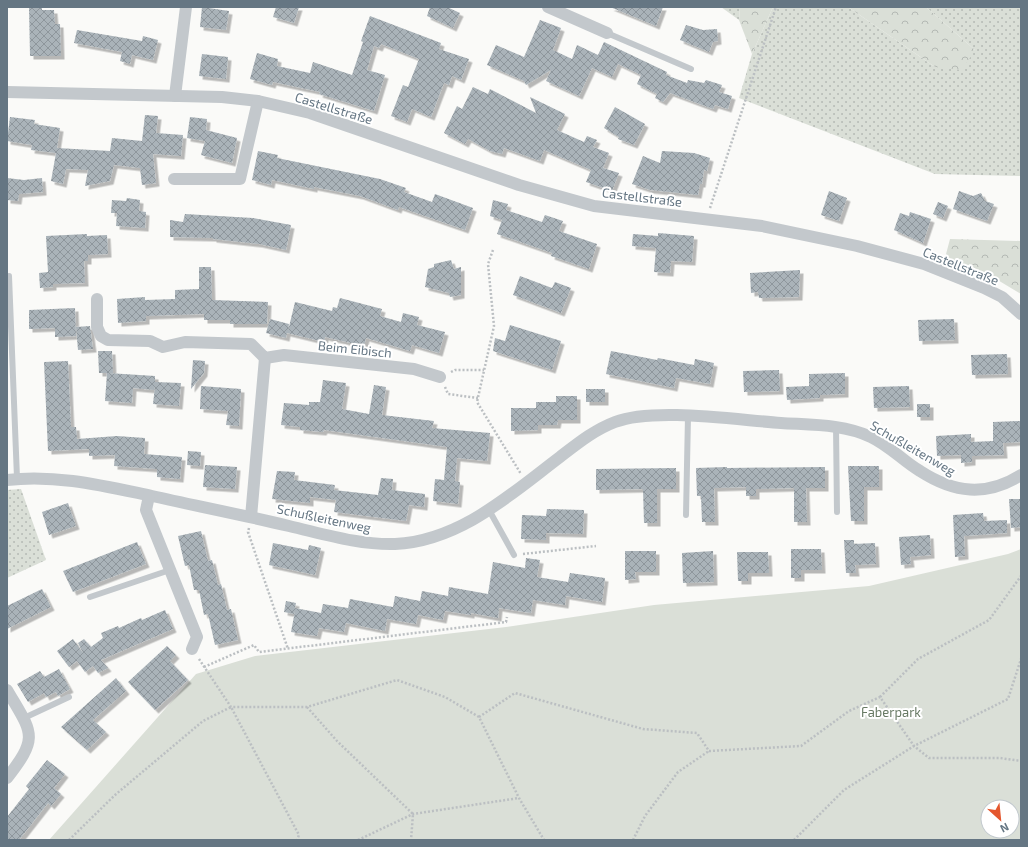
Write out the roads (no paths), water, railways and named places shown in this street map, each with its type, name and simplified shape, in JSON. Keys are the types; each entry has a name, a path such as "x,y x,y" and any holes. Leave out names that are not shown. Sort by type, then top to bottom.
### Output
{"street":[{"path":"175,96 186,7"},
{"path":"548,7 607,32"},
{"name":"Castellstraße","path":"7,92 222,97 258,101 310,113 519,185 594,206 769,228 857,246 924,264 984,288 1002,297 1021,314"},
{"path":"174,179 240,178 258,101"},
{"path":"97,299 97,327 101,336 108,340 150,341 163,347 185,342 251,344 265,358 251,517"},
{"name":"Beim Eibisch","path":"265,358 284,356 414,368 440,378"},
{"name":"Schußleitenweg","path":"12,479 70,481 251,517 352,540 396,544 422,540 463,526 489,510 586,438 614,423 636,416 688,416 836,426 870,437 890,448 920,472 952,487 969,490 987,489 1008,483 1021,475"},
{"path":"149,496 146,510 197,637 192,649"},
{"path":"7,690 24,718 29,731 28,748 24,757 7,778"}],"lane":[{"path":"607,32 691,69"},
{"name":"Schußleitenweg","path":"9,276 12,479"},
{"path":"686,515 688,416"},
{"path":"836,426 837,512"},
{"path":"489,510 514,554"},
{"path":"90,597 170,570"},
{"path":"24,718 69,697"}],"park label":[{"name":"Faberpark","path":"891,712"}]}
